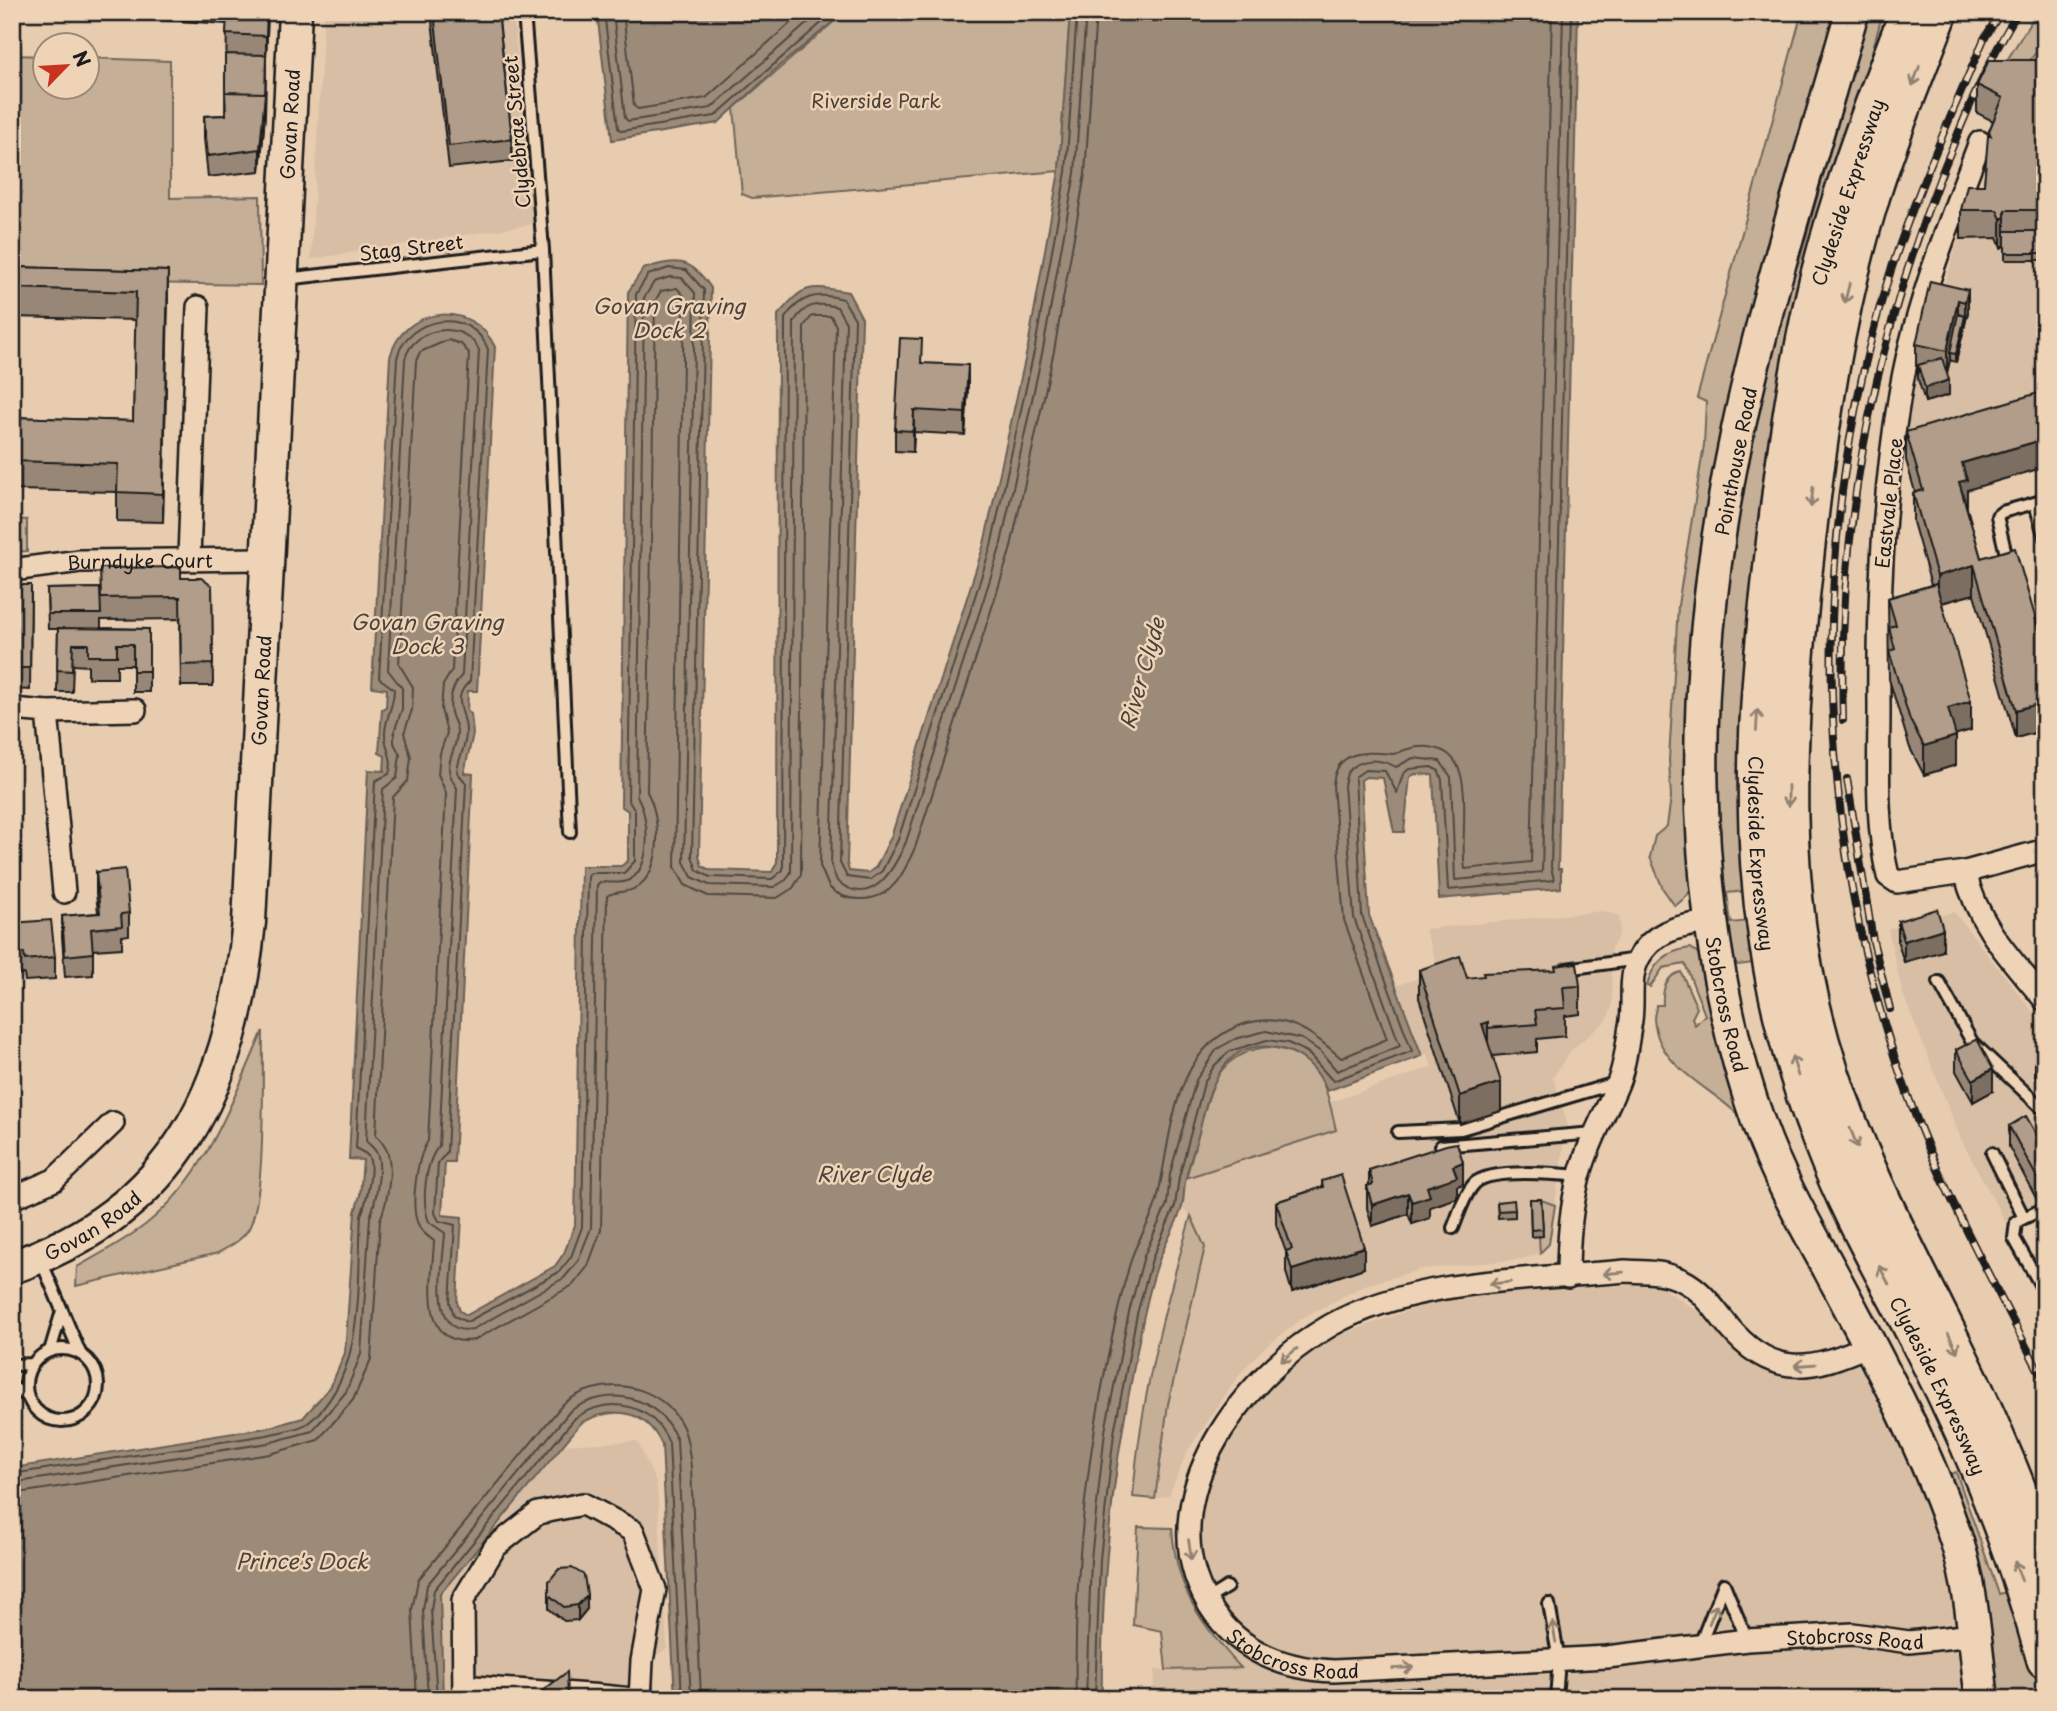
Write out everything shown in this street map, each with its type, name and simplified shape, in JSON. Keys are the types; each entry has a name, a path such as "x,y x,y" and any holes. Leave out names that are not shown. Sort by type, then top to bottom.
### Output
{"main road":[{"path":"1868,120 1898,12"},
{"name":"Clydeside Expressway","path":"1908,12 1868,120 1825,252 1789,422 1756,716 1754,784 1761,908 1781,1016 1821,1142 1847,1204 1965,1437 2027,1595 2045,1660"},
{"name":"Clydeside Expressway","path":"1940,12 1872,195 1844,306 1819,429 1796,645 1788,757 1788,833 1798,938 1806,979 1829,1068 1853,1137 1995,1433 2045,1560"}],"street":[{"name":"Govan Road","path":"26,1263 92,1229 148,1185 177,1152 197,1118 222,1064 237,1012 248,934 295,12"},
{"name":"Pointhouse Road","path":"1711,922 1703,792 1703,733 1710,616 1724,502 1758,348 1852,12"},
{"name":"Eastvale Place","path":"1965,872 1897,882 1888,876 1879,807 1878,624 1882,541 1899,398 1928,282 1980,142"},
{"path":"189,558 198,307"},
{"name":"Burndyke Court","path":"12,570 80,561 268,559"},
{"path":"12,709 47,712 135,710"},
{"path":"47,712 64,892"},
{"path":"2045,850 1965,872 1971,897 1984,923 2045,1000"},
{"name":"Stobcross Road","path":"1638,959 1653,941 1673,928 1711,922 1728,1025 1763,1134 1784,1183 1869,1345 1929,1469 1957,1542 1966,1581 1982,1699"},
{"path":"1568,1277 1568,1230 1579,1176 1594,1133 1619,1082 1632,1018 1630,992 1638,959"},
{"path":"12,1198 54,1180 113,1123"},
{"name":"Stobcross Road","path":"1869,1345 1821,1363 1799,1367 1779,1365 1759,1357 1729,1328 1709,1300 1676,1277 1625,1272 1444,1289 1385,1301 1332,1325 1282,1361 1243,1401 1221,1432 1196,1483 1188,1521 1188,1542 1206,1600 1220,1621 1250,1648 1283,1664 1304,1670 1334,1671 1559,1660 1627,1655 1699,1644 1853,1634 1909,1642 1973,1635"},
{"path":"631,1699 569,1691 464,1692 463,1600 495,1547 538,1513 583,1504 633,1531 655,1589 642,1661 640,1699"}],"lane":[{"name":"Clydebrae Street","path":"524,12 543,250 570,832"},
{"name":"Stag Street","path":"283,280 543,250"},
{"path":"2010,569 1997,516 2002,512 2040,502 2045,538"},
{"path":"1548,971 1638,959"},
{"path":"1939,982 1972,1042 2045,1111"},
{"path":"1398,1132 1461,1129 1619,1082"},
{"path":"1441,1146 1594,1133"},
{"path":"1992,1153 2024,1218"},
{"path":"1453,1228 1471,1189 1482,1178 1545,1174 1579,1176"},
{"path":"2045,1208 2016,1222 2014,1238 2045,1293"},
{"path":"26,1263 62,1311 80,1353"},
{"path":"50,1351 62,1311"},
{"path":"12,1387 27,1396 41,1415 63,1422 85,1413 93,1405 98,1382 89,1361 80,1353 68,1349 50,1351 33,1364 26,1383 27,1396"},
{"path":"12,1364 33,1364"},
{"path":"1699,1644 1724,1584 1747,1640"},
{"path":"1206,1600 1227,1587"},
{"path":"1549,1604 1559,1660 1556,1699"}],"shaded area":[{"path":"324,12 513,12 534,224 311,259"},
{"path":"2045,41 2045,397 1902,435 1930,303 1938,304 1967,213 1984,213 2003,126 1977,113 2007,88"},
{"path":"1603,911 1619,916 1620,926 1619,935 1611,948 1612,1006 1607,1020 1571,1050 1553,1077 1567,1122 1549,1244 1540,1253 1523,1259 1422,1269 1365,1285 1304,1317 1262,1350 1242,1371 1188,1450 1169,1495 1155,1499 1168,1404 1205,1247 1191,1216 1182,1208 1186,1178 1335,1130 1331,1102 1432,1067 1428,1054 1422,1056 1396,986 1439,971 1425,929"},
{"path":"1954,912 2045,1027 2045,1211 2017,1232 2007,1225 1961,1139 1903,994 1888,929"},
{"path":"1657,1284 1755,1350 1790,1362 1862,1361 1941,1534 1966,1699 1153,1699 1155,1670 1240,1667 1216,1641 1192,1605 1174,1564 1172,1528 1200,1523 1212,1473 1242,1416 1317,1343 1456,1294"},
{"path":"637,1441 657,1485 667,1649 654,1656 655,1699 443,1699 440,1594 564,1445"}],"green space":[{"name":"Riverside Park","path":"845,12 1070,12 1059,171 752,198 742,194 734,108"},
{"path":"1802,12 1840,12 1747,345 1695,882 1687,896 1675,906 1663,889 1650,857 1655,836 1667,826 1671,797 1669,760 1678,605 1704,445 1706,402 1697,398"},
{"path":"1869,12 1883,12 1856,110 1744,681 1739,769 1746,891 1727,893 1731,923 1749,921 1754,963 1738,965 1731,960 1720,835 1718,773 1721,648 1734,524 1750,438 1773,342 1792,271 1799,263"},
{"path":"2037,12 2045,12 2045,41 2007,89 1989,89"},
{"path":"12,55 32,56 32,102 102,102 102,59 170,61 170,198 260,196 261,285 12,281"},
{"path":"12,519 27,520 27,551 12,552"},
{"path":"1690,948 1697,952 1702,961 1725,1068 1745,1122 1677,1065 1658,1037 1654,1019 1656,1005 1663,1005 1666,984 1676,974 1681,972 1697,1008 1692,1018 1695,1025 1705,1015 1685,964 1663,968 1650,987 1647,986 1652,971 1661,960 1674,952"},
{"path":"263,1031 261,1164 254,1214 248,1230 238,1241 218,1253 76,1286 77,1267 145,1225 167,1206 185,1184 216,1136"},
{"path":"1267,1047 1285,1050 1310,1064 1324,1086 1336,1130 1186,1178 1207,1096 1216,1078 1228,1064 1245,1053"},
{"path":"1541,1200 1555,1205 1549,1244 1540,1253 1539,1237 1543,1236"},
{"path":"1191,1216 1205,1247 1168,1404 1155,1499 1133,1497 1141,1426 1154,1355"},
{"path":"1956,1472 1999,1594 2013,1590 2042,1677 2044,1699 1996,1699 1948,1475"},
{"path":"1138,1527 1172,1528 1174,1550 1185,1588 1213,1636 1241,1668 1166,1670 1162,1631 1133,1625"}],"water":[{"path":"597,12 845,12 778,67 718,123 612,140"},
{"name":"River Clyde","path":"1070,12 1578,12 1558,869 1561,869 1561,888 1439,899 1433,775 1415,774 1410,777 1404,832 1394,832 1383,778 1366,777 1361,780 1369,915 1422,1056 1327,1091 1314,1069 1302,1058 1287,1050 1259,1047 1243,1051 1231,1059 1213,1085 1187,1172 1182,1206 1160,1256 1150,1290 1126,1412 1113,1493 1105,1576 1102,1699 675,1699 662,1445 647,1424 637,1417 616,1413 581,1423 440,1594 443,1699 12,1699 12,1468 266,1428 303,1418 331,1386 345,1353 355,1212 360,1195 363,1160 349,1159 368,770 384,771 385,756 379,753 382,709 386,707 387,689 372,687 390,357 397,340 409,327 423,319 439,315 456,316 471,321 485,332 495,347 477,691 468,691 467,711 471,714 473,734 464,773 473,774 454,1162 445,1162 442,1215 462,1217 457,1302 460,1311 467,1315 555,1266 564,1253 575,1225 581,866 621,866 628,861 628,811 621,806 628,292 643,269 673,262 689,265 711,288 699,856 702,866 710,870 772,872 777,862 778,315 801,292 824,288 848,292 862,318 847,863 849,871 868,873 876,867 891,837 984,544 1028,346 1059,171"}],"building":[{"path":"227,12 267,12 266,36 226,34"},
{"path":"434,12 498,12 512,139 449,146"},
{"path":"225,54 266,55 265,100 265,93 225,92"},
{"path":"1989,60 2045,60 2045,210 2005,210 2005,217 2001,219 1997,210 1961,210 1967,185 1984,185 1988,136 1991,136 1989,131 2003,98 1977,85"},
{"path":"225,92 265,93 260,149 208,156 204,116 226,115"},
{"path":"2005,231 2045,231 2045,253 2005,253"},
{"path":"12,267 168,271 163,494 117,492 118,464 12,461 12,417 133,421 136,292 12,288"},
{"path":"1930,281 1968,290 1965,302 1958,300 1947,351 1916,344"},
{"path":"1958,314 1965,316 1956,354 1950,353"},
{"path":"900,338 922,339 921,363 968,365 965,413 914,410 913,431 895,430"},
{"path":"1942,358 1949,380 1925,388 1918,365"},
{"path":"2045,391 2045,439 1962,463 1967,480 1959,482 1981,558 2015,548 2045,651 2045,702 2016,710 1974,565 1937,576 1913,493 1923,490 1906,432"},
{"path":"181,567 181,578 201,578 212,586 213,664 181,665 180,597 101,598 100,568"},
{"path":"1936,584 1971,701 1948,708 1956,736 1924,746 1910,720 1889,651 1895,649 1889,627 1896,625 1888,598"},
{"path":"12,585 31,585 30,668 12,668"},
{"path":"100,588 101,614 48,614 47,589"},
{"path":"58,628 149,629 149,671 133,671 133,644 117,644 117,656 88,656 88,644 73,644 72,671 57,670"},
{"path":"125,869 129,913 121,914 122,926 91,929 93,953 65,956 62,916 100,913 96,872"},
{"path":"1937,909 1943,929 1904,941 1898,921"},
{"path":"51,920 55,957 25,960 24,953 12,954 12,923"},
{"path":"1460,956 1467,978 1484,976 1483,973 1556,970 1555,966 1577,963 1580,986 1563,987 1565,1008 1535,1010 1537,1024 1488,1028 1488,1022 1482,1024 1501,1082 1460,1096 1419,970"},
{"path":"1977,1039 1993,1069 1973,1080 1956,1050"},
{"path":"2045,1055 2045,1074 2035,1062"},
{"path":"2026,1116 2045,1150 2045,1181 2040,1183 2009,1126"},
{"path":"1457,1143 1463,1162 1453,1166 1457,1177 1427,1187 1430,1196 1412,1202 1408,1193 1372,1205 1367,1186 1373,1184 1369,1170"},
{"path":"1341,1175 1364,1247 1292,1270 1286,1251 1292,1249 1276,1202 1323,1187 1322,1181"},
{"path":"2045,1196 2045,1212 2037,1202"},
{"path":"1530,1199 1541,1199 1543,1229 1531,1230"},
{"path":"1514,1200 1515,1210 1498,1211 1497,1202"},
{"path":"572,1568 584,1575 587,1595 578,1605 564,1607 549,1595 549,1581 559,1569"},
{"path":"567,1672 568,1699 532,1699"},
{"path":"1421,1687 1422,1695 1395,1697 1394,1689"}],"railway":[{"path":"2001,12 1984,39 1930,166 1893,263 1858,394 1842,495 1833,596 1832,698 1839,800 1854,900 1877,999 1922,1133 1972,1241 2045,1383"},
{"path":"1843,720 1846,578 1864,440 1879,371 1918,237 1943,170 1986,70 2018,12"},
{"path":"1847,779 1873,941 1890,1009"}],"water label":[{"name":"Govan Graving Dock 2","path":"669,317"},
{"name":"Govan Graving Dock 3","path":"427,633"},
{"name":"Prince's Dock","path":"302,1560"}]}
